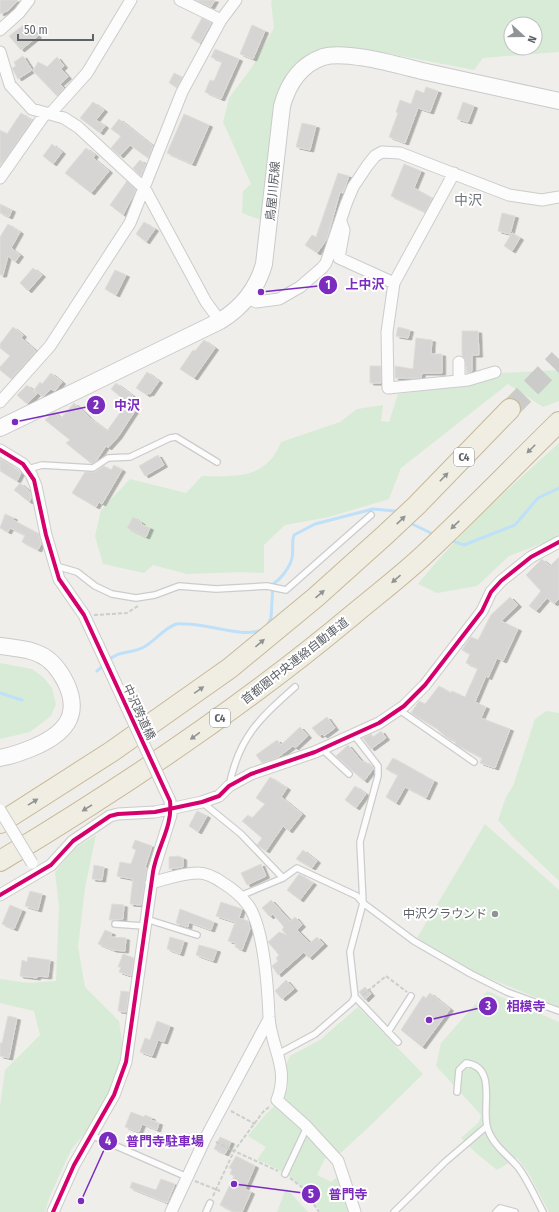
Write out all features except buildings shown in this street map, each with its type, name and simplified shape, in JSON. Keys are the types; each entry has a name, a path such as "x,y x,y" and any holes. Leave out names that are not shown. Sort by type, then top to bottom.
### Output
{"highway":[{"name":"C4","path":"0,823 110,752 230,668 290,619 386,535 417,506 510,409"},
{"name":"首都圏中央連絡自動車道","path":"0,861 122,787 194,737 325,639 426,553 559,422"}],"main road":[{"name":"鳥屋川尻線","path":"0,428 220,321 238,308 248,298 256,284 264,264 282,106 292,82 307,64 324,57 334,56 373,60 559,101"},
{"path":"0,646 29,650 47,659 65,681 72,708 68,723 54,737 21,752 0,758"}],"street":[{"path":"0,30 19,13 29,0"},
{"path":"0,178 48,114 87,73 131,0"},
{"path":"180,0 221,20"},
{"path":"1,397 50,346 130,223 145,189 182,92 221,20 236,0"},
{"path":"0,52 10,85 32,109 64,118 78,127 145,189 206,302 220,321"},
{"path":"248,298 256,302 284,297 300,287 326,263 340,219 353,187 375,156 382,152 400,153 454,173 491,189 517,197 542,200 559,197"},
{"path":"454,173 394,283 387,332 388,388 482,378 495,372"},
{"path":"340,219 344,230 339,258 394,283"},
{"path":"459,362 459,381"},
{"path":"0,450 28,469"},
{"name":"中沢跨道橋","path":"28,469 36,486 46,535 55,566 62,583 84,615 170,801 171,808"},
{"path":"0,895 34,868 56,861 73,841 110,816 118,814 154,812 202,802 219,796 229,786 251,774 322,749 378,723 398,709 425,685 482,611 491,592 501,581 531,557 559,542"},
{"path":"53,1212 74,1165 114,1096 126,1062 155,859 168,826 171,808"},
{"path":"0,810 34,868"},
{"path":"151,883 179,876 200,873 216,879 240,896 251,910 256,924 269,991 269,1018 283,1080 277,1100 307,1127 338,1161 354,1212"},
{"path":"172,1212 191,1179 222,1106 269,1018"}],"lane":[{"path":"28,469 42,465 93,468 108,458 130,457 170,438 176,437 217,462"},
{"path":"55,566 77,572 95,586 112,594 145,597 179,586 216,589 267,586 286,590 370,515"},
{"path":"229,786 234,764 242,744 261,717 295,687"},
{"path":"398,709 474,762"},
{"path":"354,735 378,766 378,776 360,842 363,903 350,952 355,997 398,1042"},
{"path":"322,749 349,774"},
{"path":"202,802 241,834 283,878"},
{"path":"240,896 283,878 297,868 357,896 363,903 414,941 471,974 507,992 559,1011"},
{"path":"115,924 145,923 197,935"},
{"path":"388,1032 411,996"},
{"path":"278,1054 315,1034 352,1002 355,997"},
{"path":"456,1092 459,1070 466,1063 480,1069 484,1073 486,1087 487,1126 498,1147 517,1166 543,1212"},
{"path":"394,1212 445,1162 487,1126"},
{"path":"285,1174 307,1127"},
{"path":"91,1135 191,1179"},
{"path":"206,1212 210,1203"},
{"path":"496,1212 500,1208 515,1212"}],"path":[{"path":"91,615 127,612 140,604 145,597"},
{"path":"362,997 386,976 411,996"},
{"path":"216,1189 234,1150 263,1112 277,1100"},
{"path":"222,1106 255,1124"},
{"path":"215,1142 285,1174 302,1188 319,1212"},
{"path":"191,1179 220,1191"}],"green space":[{"path":"272,0 559,0 559,52 543,53 543,16 503,16 503,56 508,56 483,58 474,70 365,49 329,47 311,52 297,63 284,80 277,99 263,221 242,213 243,191 251,184 223,122 229,98 252,67 274,28"},
{"path":"559,370 559,401 543,407 508,384 401,468 389,499 329,517 285,525 264,545 264,573 240,572 187,574 153,565 144,573 103,564 95,536 101,510 130,479 186,493 202,476 238,475 259,469 275,454 281,442 340,422 357,409 383,405 381,421 389,422 398,394 484,382 502,373"},
{"path":"559,443 559,537 509,556 477,586 437,593 418,584 468,528"},
{"path":"0,663 32,669 43,677 52,688 56,704 51,716 30,732 0,739"},
{"path":"546,711 559,713 559,881 513,837 498,820 506,797 513,786 535,719"},
{"name":"中沢グラウンド","path":"485,824 559,890 559,1007 479,974 417,938"},
{"path":"96,835 85,888 78,947 85,987 119,1021 123,1047 115,1077 102,1112 71,1150 49,1198 45,1212 0,1212 0,1106 5,1070 40,1035 34,1011 0,1003 0,979 29,983 56,981 59,906 55,872 74,849"},
{"path":"487,991 559,1022 559,1212 549,1212 528,1172 517,1158 497,1170 476,1153 461,1138 479,1122 481,1115 436,1066 441,1043"},
{"path":"358,1007 423,1074 332,1161 325,1158 317,1175 332,1182 334,1179 339,1177 351,1212 320,1212 315,1202 294,1180 267,1164 257,1160 266,1147 248,1136 265,1115 281,1100 288,1088 286,1065 290,1056 320,1040"},
{"path":"286,1188 308,1212 277,1212"}],"waterway":[{"path":"450,540 464,545 515,525 538,498 559,488"},
{"path":"267,626 271,618 273,584 285,572 291,561 293,555 294,535 315,524 373,509 395,511 397,513"},
{"path":"408,522 435,535"},
{"path":"108,661 116,655 142,648 165,630 177,624 195,625 235,632 254,632 261,630"},
{"path":"97,671 104,665"},
{"path":"0,693 22,700"}],"tunnel":[{"path":"510,409 559,359"}],"cycle path":[{"path":"0,450 23,464 34,480 46,535 59,579 84,615 170,801 169,820 153,872 126,1062 114,1095 74,1165 53,1212"},
{"path":"0,895 51,865 73,841 110,816 118,814 155,812 202,802 219,796 229,786 251,774 315,752 379,723 404,706 425,685 482,611 491,592 501,581 531,557 559,542"}],"place":[{"name":"上中沢","path":"261,292"},
{"name":"中沢","path":"15,422"},
{"name":"中沢グラウンド","path":"495,914"},
{"name":"相模寺","path":"429,1020"},
{"name":"普門寺","path":"234,1184"},
{"name":"普門寺駐車場","path":"81,1201"}],"district":[{"name":"中沢","path":"468,200"}]}
